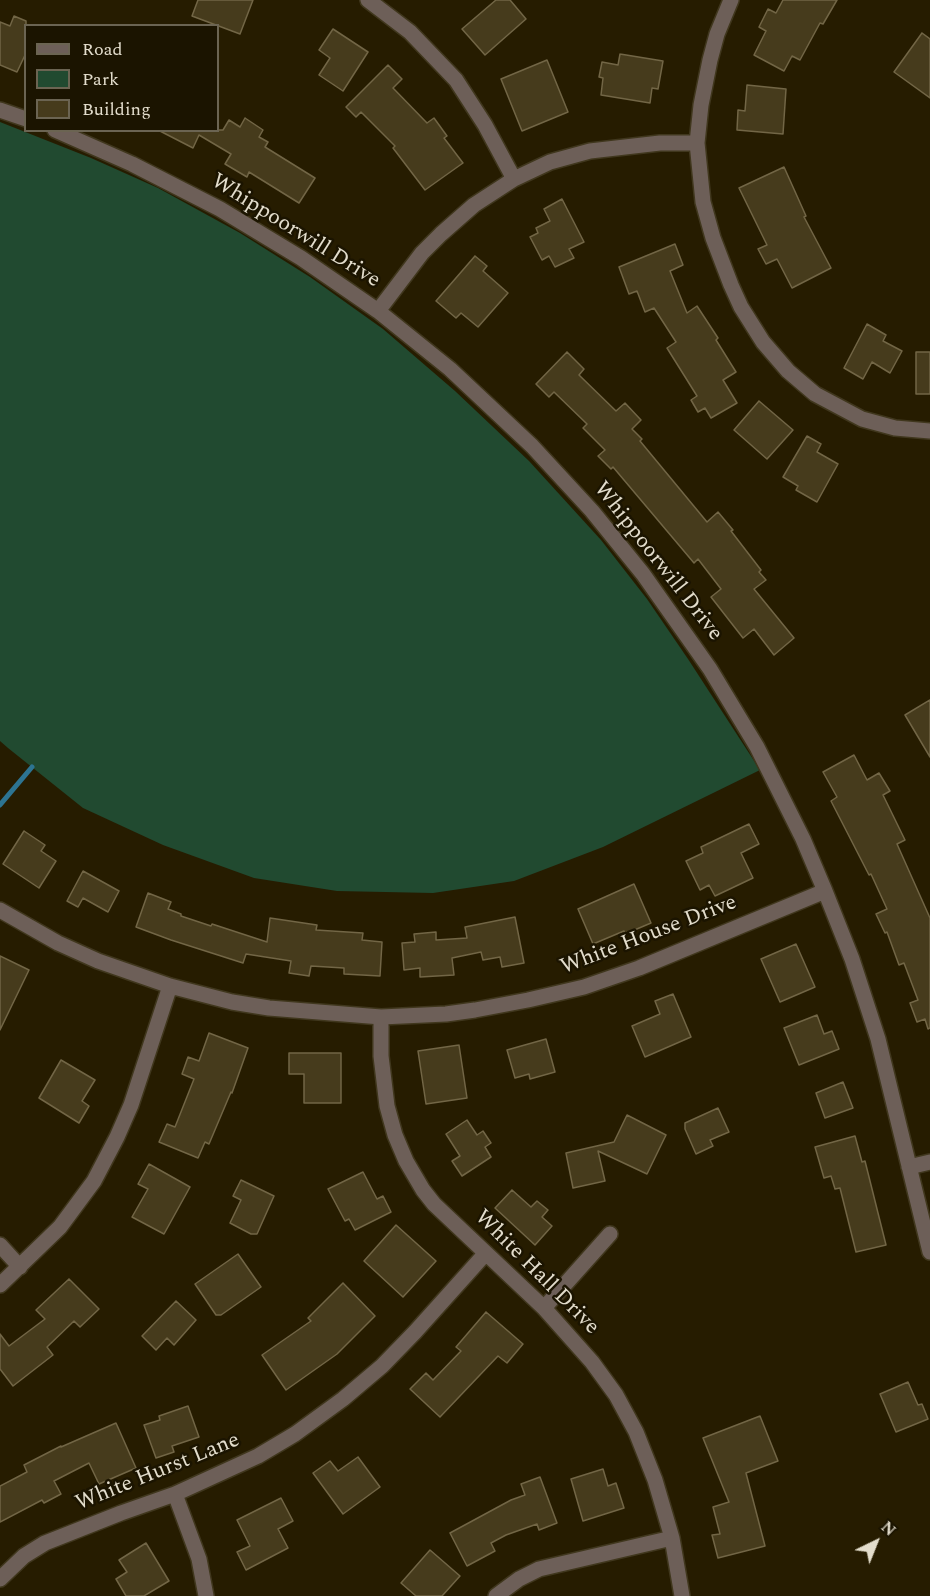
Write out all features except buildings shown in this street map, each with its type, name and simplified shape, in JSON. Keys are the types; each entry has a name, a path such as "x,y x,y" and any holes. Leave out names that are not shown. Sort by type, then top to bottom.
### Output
{"street":[{"path":"368,0 410,32 456,80 485,124 514,179"},
{"path":"732,0 717,33 710,60 700,105 697,143 703,202 722,262 741,306 773,355 815,394 854,415 895,428 930,431"},
{"path":"0,110 24,118"},
{"name":"Whippoorwill Drive","path":"60,132 132,164 220,209 301,258 378,310 450,369 532,446 592,511 643,574 710,669 757,747 803,839 852,958 864,995 880,1049 930,1252"},
{"path":"378,310 422,253 441,234 474,205 514,179 550,162 590,151 660,142 697,143"},
{"name":"White House Drive","path":"0,910 58,943 98,961 170,986 232,1002 269,1008 381,1017 475,1010 584,987 639,968 825,891"},
{"path":"0,1285 72,1213 94,1181 110,1152 136,1091 170,986"},
{"name":"White Hall Drive","path":"381,1017 381,1056 387,1106 400,1148 414,1176 450,1221 544,1308 598,1369 628,1416 655,1480 672,1538 682,1596"},
{"path":"909,1167 930,1162"},
{"path":"544,1308 610,1234"},
{"path":"0,1245 20,1267"},
{"name":"White Hurst Lane","path":"0,1579 24,1556 45,1543 175,1494 258,1456 295,1434 343,1399 382,1366 485,1254"},
{"path":"175,1494 199,1559 206,1596"},
{"path":"496,1596 519,1579 539,1569 672,1538"}],"green space":[{"path":"0,122 91,158 158,188 240,233 310,277 383,329 455,391 529,461 601,540 647,599 760,770 603,847 514,881 433,893 337,891 254,878 163,845 83,808 0,741"}],"waterway":[{"path":"0,805 32,767"}]}
